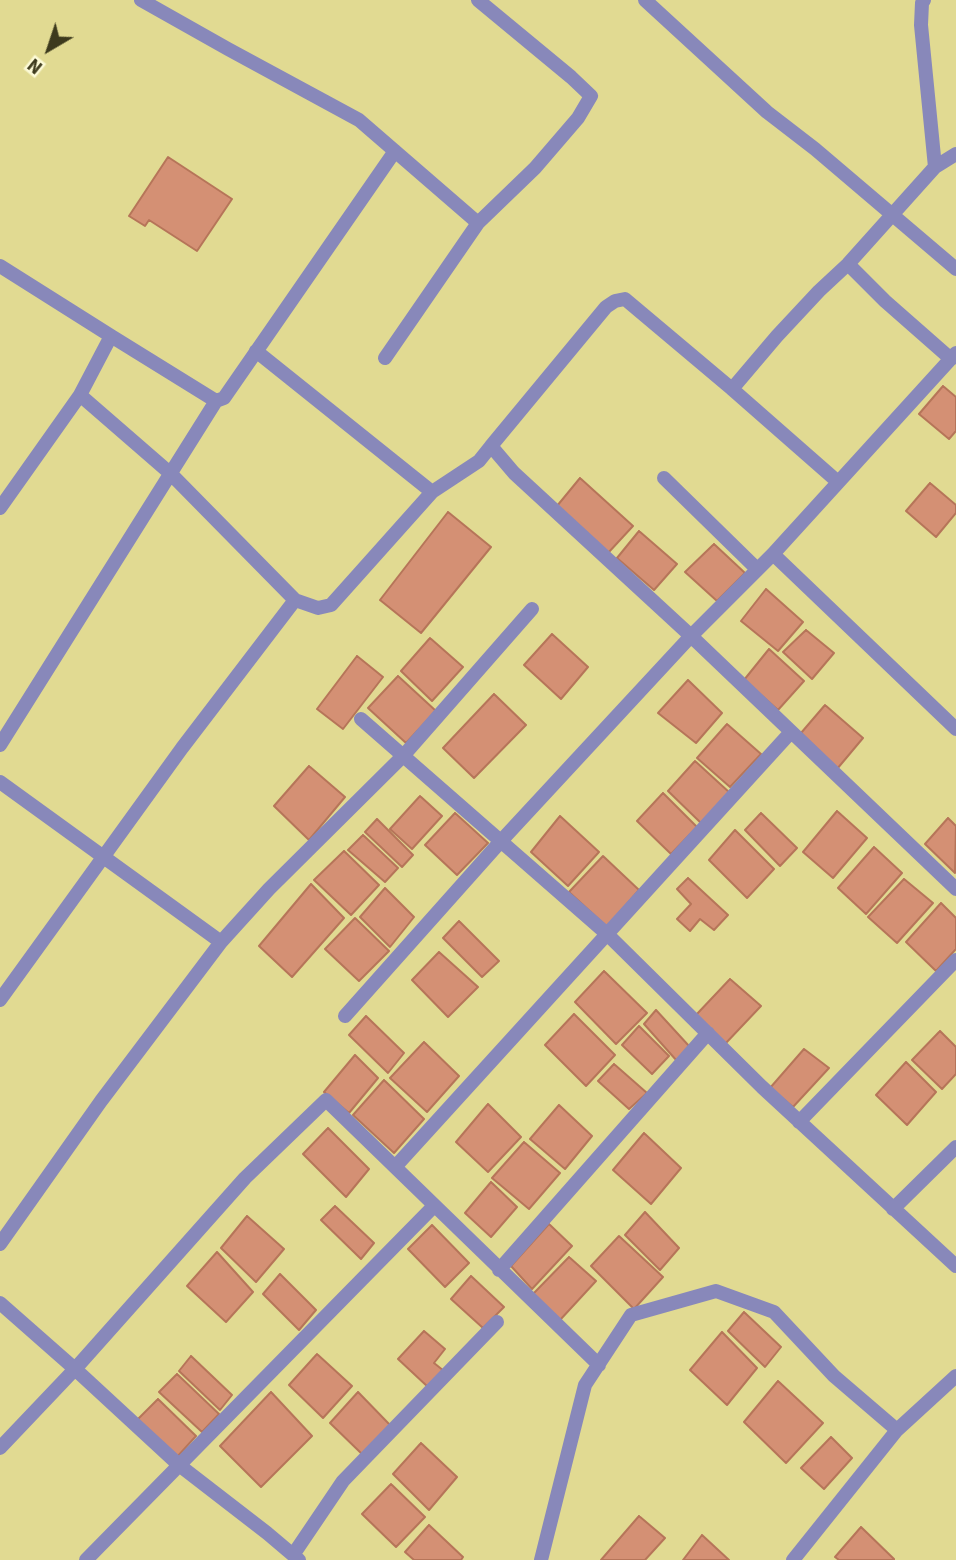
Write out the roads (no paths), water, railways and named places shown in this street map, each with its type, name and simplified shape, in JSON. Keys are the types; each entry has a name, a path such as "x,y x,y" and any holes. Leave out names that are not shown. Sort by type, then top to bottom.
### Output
{"street":[{"path":"141,0 359,120 478,223"},
{"path":"385,358 478,223 535,168 578,118 591,96 478,0"},
{"path":"645,0 767,112 815,149 956,269"},
{"path":"923,0 921,25 935,167"},
{"path":"0,745 216,401 223,398 395,151"},
{"path":"733,389 777,336 848,264 935,167 956,153"},
{"path":"345,1016 500,841 691,636 773,554 954,356 885,301 848,264"},
{"path":"0,266 216,401"},
{"path":"80,395 171,474 295,600 318,608 331,606 432,492 479,461 606,307 615,301 625,299 733,389 838,482"},
{"path":"0,508 80,395 111,336"},
{"path":"256,351 432,492"},
{"path":"491,446 514,473 691,636 956,889"},
{"path":"664,478 757,569"},
{"path":"773,554 956,729"},
{"path":"0,1000 182,748 295,600"},
{"path":"0,1244 101,1101 221,942 269,889 404,755 532,610"},
{"path":"361,719 607,934 799,1122 956,1266"},
{"path":"394,1167 791,732"},
{"path":"0,782 221,942"},
{"path":"799,1122 956,960"},
{"path":"499,1270 708,1034"},
{"path":"0,1448 75,1369 245,1178 326,1100 599,1365"},
{"path":"893,1209 956,1147"},
{"path":"86,1560 434,1206"},
{"path":"541,1560 585,1385 631,1315 716,1291 774,1312 834,1376 897,1430"},
{"path":"0,1303 179,1465 296,1558 343,1481 496,1322"},
{"path":"793,1560 897,1430 956,1376"}]}
